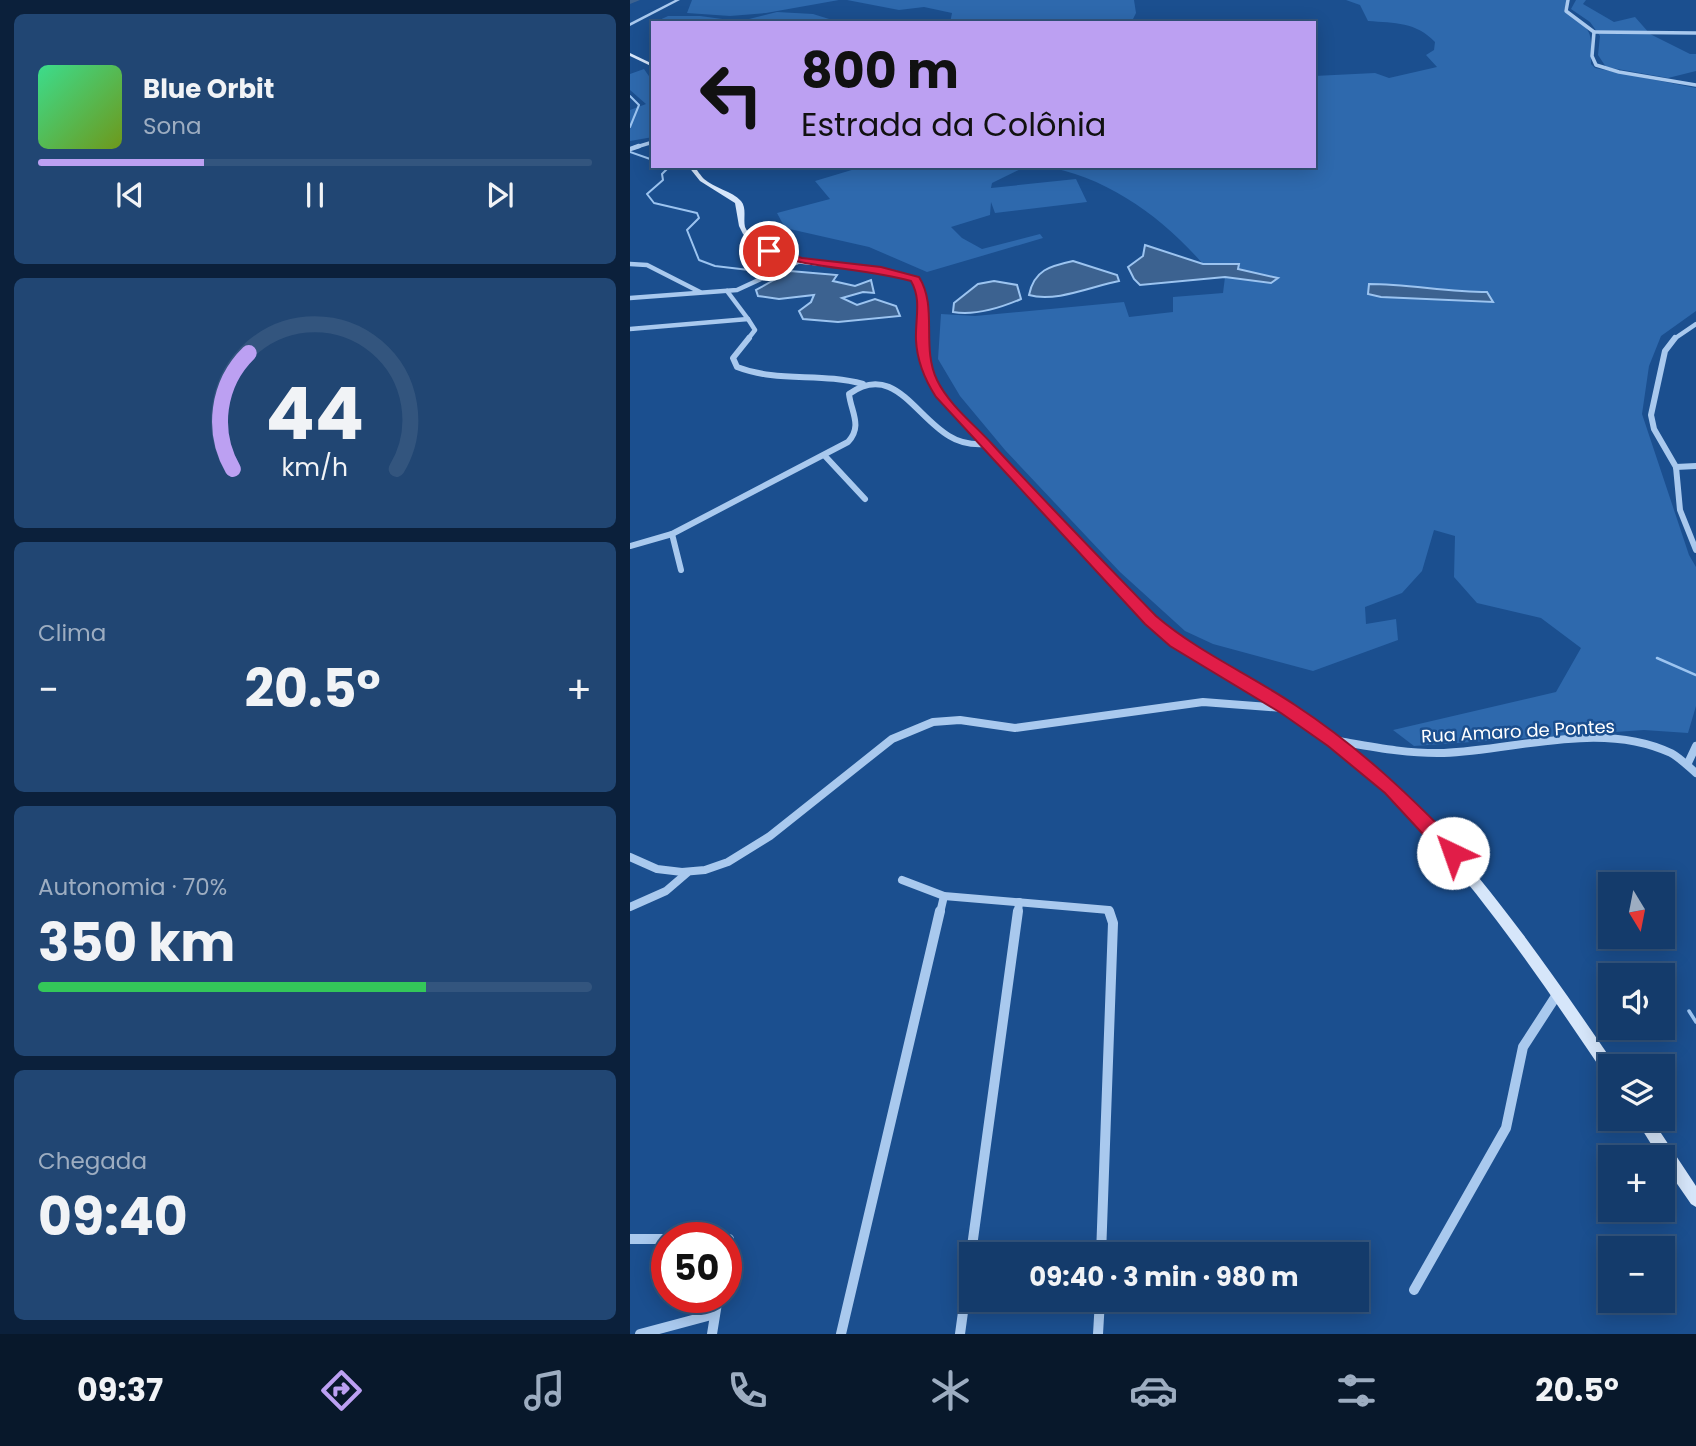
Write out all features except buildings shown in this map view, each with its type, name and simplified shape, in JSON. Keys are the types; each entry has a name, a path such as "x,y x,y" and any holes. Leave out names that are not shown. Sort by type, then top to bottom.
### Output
{"main road":[{"path":"630,54 651,65"},
{"path":"693,168 702,180 738,202 743,231 755,243 769,251 800,261 881,270 916,279 923,293 922,342 931,380 942,397 1150,620 1176,642 1287,708 1334,741 1391,788 1438,835 1483,889 1599,1054"},
{"path":"1651,1131 1696,1199"}],"street":[{"path":"630,25 678,0"},
{"path":"1568,0 1566,11 1594,32 1696,33"},
{"path":"1594,32 1592,56 1596,65 1619,72 1696,85"},
{"path":"630,149 651,143"},
{"path":"630,298 727,291 745,287 800,261"},
{"path":"630,264 647,265 700,293"},
{"path":"727,291 755,330 733,358 737,368 759,375 836,377 863,384 893,387 949,436 965,443 986,444"},
{"path":"630,329 748,319"},
{"path":"1696,324 1677,335 1665,351 1651,415 1654,429 1676,467 1677,503 1683,525 1696,550"},
{"path":"630,546 672,534 825,456 856,435 856,420 848,398 851,391 863,384"},
{"path":"825,456 865,499"},
{"path":"1676,467 1696,466"},
{"path":"672,534 681,570"},
{"path":"630,857 658,869 687,873 723,866 769,837 892,739 920,726 951,719 991,727 1015,728 1203,702 1287,708"},
{"name":"Rua Amaro de Pontes","path":"1334,741 1418,753 1446,753 1604,739 1637,741 1659,747 1688,763 1696,773"},
{"path":"1688,763 1696,746"},
{"path":"630,907 666,891 687,873"},
{"path":"902,880 944,896 1109,909 1113,923 1101,1242"},
{"path":"841,1334 944,896"},
{"path":"960,1334 1019,902"},
{"path":"1414,1290 1506,1128 1523,1047 1558,993"},
{"path":"630,1238 651,1238"},
{"path":"1098,1334 1099,1312"},
{"path":"640,1334 715,1314 712,1334"}],"shaded area":[{"path":"692,0 839,0 766,13 730,16 687,13"},
{"path":"847,0 1134,0 1136,13 1132,21 950,21 952,13 924,7 899,10"},
{"path":"1346,0 1567,0 1564,11 1588,32 1591,64 1595,68 1696,88 1696,311 1661,336 1649,366 1642,414 1689,555 1696,567 1696,706 1688,733 1644,730 1414,746 1393,730 1556,692 1581,648 1541,618 1477,603 1454,577 1455,536 1434,530 1422,571 1402,593 1365,607 1366,624 1396,619 1398,640 1313,671 1213,644 1185,631 1120,572 1005,450 960,396 938,359 941,314 975,316 1124,302 1129,317 1173,312 1173,297 1223,293 1225,277 1271,283 1238,269 1239,264 1203,264 1169,230 1131,201 1088,179 1052,168 1316,168 1316,76 1375,73 1389,78 1437,67 1426,55 1434,50 1435,42 1428,35 1405,25 1368,21 1360,5","holes":["1369,284 1487,292 1492,302 1368,294"]},
{"path":"1576,0 1586,0 1583,4 1614,22 1635,17 1650,34 1690,54 1696,54 1696,71 1668,78 1606,67 1598,55 1600,36 1590,22 1571,9"},
{"path":"777,12 813,14 836,21 759,21 749,19"},
{"path":"668,16 700,16 737,21 657,21"},
{"path":"644,69 651,79 651,137 630,141 630,110 646,104 630,90 630,74"},
{"path":"858,168 1023,168 992,183 991,188 1076,179 1087,202 995,213 991,202 990,215 951,227 962,238 982,249 1040,234 1043,238 927,272 869,247 785,228 777,213 830,199 815,181"},
{"path":"1145,245 1203,264 1239,264 1238,269 1278,278 1271,283 1225,277 1140,285 1128,267 1143,256"},
{"path":"1073,261 1117,275 1119,281 1050,297 1029,295 1035,280 1044,270"},
{"path":"790,271 837,275 833,281 855,286 871,280 874,293 863,292 842,298 857,305 875,299 896,306 900,316 838,322 803,319 799,311 811,302 814,295 779,299 758,296 756,290"},
{"path":"994,281 1017,285 1021,299 988,310 953,312 954,303 978,284"},
{"path":"1369,284 1487,292 1493,302 1381,297 1368,294"}],"waterway":[{"path":"630,2 636,0"},
{"path":"630,96 639,105 630,127"},
{"path":"630,152 651,159"},
{"path":"668,168 662,174 663,180 647,194 654,203 697,213 699,218 687,230 699,260 715,266 784,274"},
{"path":"1657,658 1696,675"},
{"path":"1689,1011 1696,1022"}],"route":[{"path":"769,251 800,261 881,270 905,274 916,279 923,293 922,342 931,380 942,397 997,457 1150,620 1176,642 1287,708 1334,741 1391,788 1453,853"}]}
